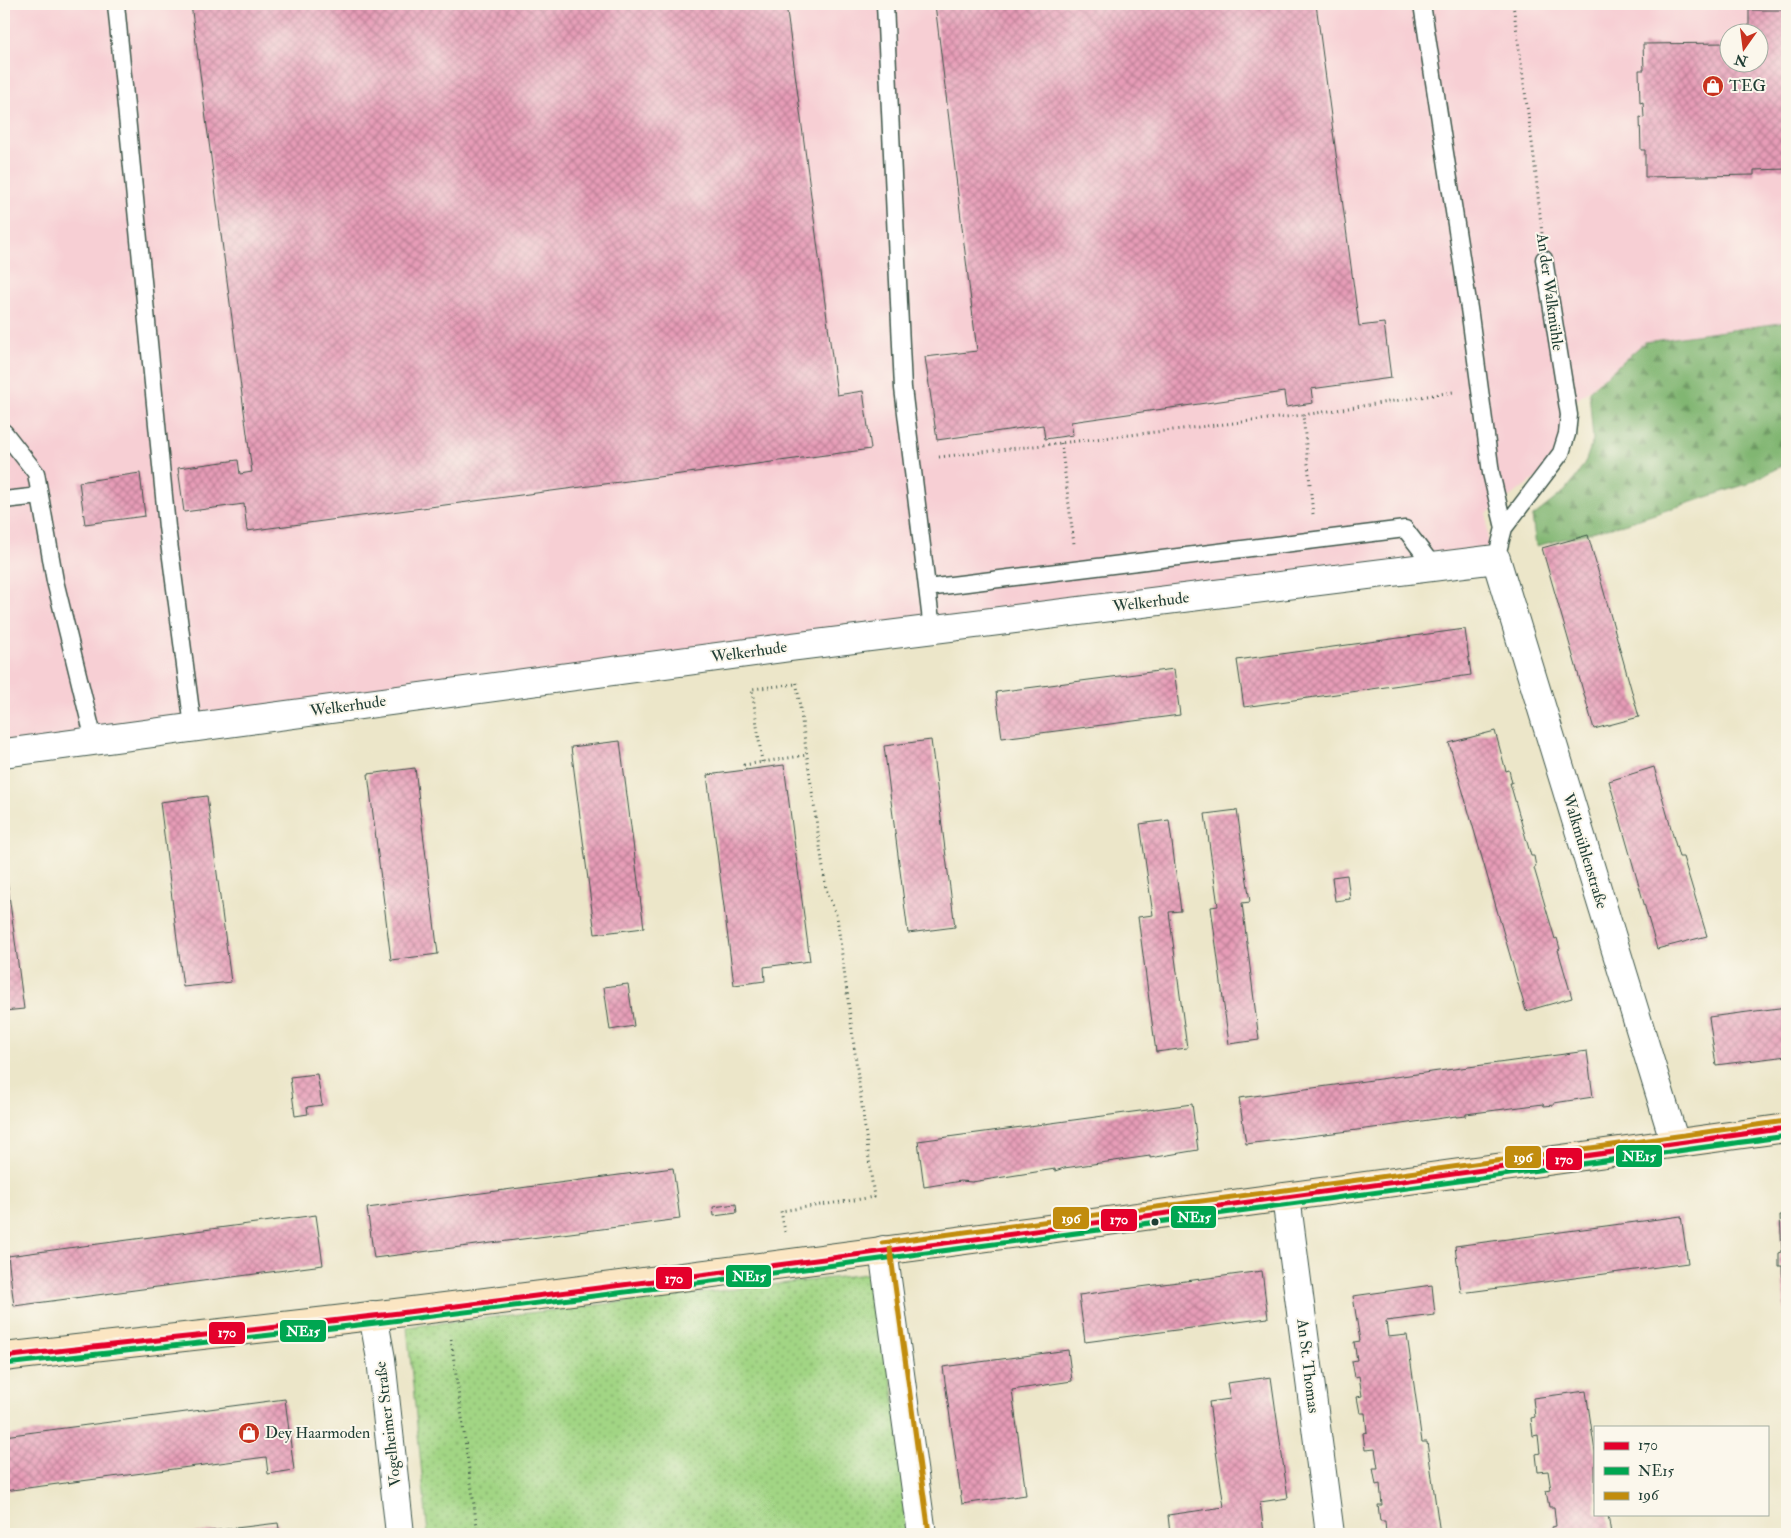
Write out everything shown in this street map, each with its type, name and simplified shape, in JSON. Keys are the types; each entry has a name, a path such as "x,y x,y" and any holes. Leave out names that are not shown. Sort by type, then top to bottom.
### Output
{"main road":[{"path":"4,1357 447,1307 790,1263 1787,1128"}],"street":[{"name":"Welkerhude","path":"4,753 791,647 1496,559"},
{"name":"Walkmühlenstraße","path":"1496,559 1675,1143"},
{"name":"An St. Thomas","path":"1286,1197 1330,1534"},
{"path":"884,1250 922,1534"},
{"name":"Vogelheimer Straße","path":"373,1315 400,1534"}],"lane":[{"path":"116,4 166,527 193,727"},
{"path":"885,4 903,388 932,630"},
{"path":"1422,4 1468,305 1491,473 1504,528"},
{"name":"An der Walkmühle","path":"1496,559 1504,528 1562,453 1567,434 1569,415 1544,259"},
{"path":"4,432 36,473 55,581 94,740"},
{"path":"4,500 40,496"},
{"path":"927,588 1405,529 1434,567"}],"path":[{"name":"An der Walkmühle","path":"1513,4 1534,157 1544,259"},
{"path":"912,460 1304,415 1479,388"},
{"path":"1304,415 1314,540"},
{"path":"1062,443 1076,570"},
{"path":"790,1263 781,1211 874,1197 837,917 826,889 791,647"},
{"path":"762,762 752,689 796,684"},
{"path":"745,770 744,765 807,755"},
{"path":"447,1307 478,1534"}],"shaded area":[{"path":"4,4 1787,4 1787,322 1645,342 1565,410 1557,453 1538,477 1487,513 1488,554 4,747"}],"green space":[{"path":"1787,322 1787,463 1747,484 1627,523 1536,546 1532,517 1565,491 1577,476 1586,460 1593,440 1589,391 1645,342"},
{"path":"875,1273 915,1534 428,1534 407,1327"}],"building":[{"path":"191,4 786,4 837,395 863,391 871,449 247,531 244,504 184,512 178,468 238,460 240,474 252,472"},
{"path":"935,4 1316,4 1359,326 1384,323 1391,378 1311,389 1313,403 1286,407 1284,392 1071,422 1073,435 1045,439 1043,425 937,440 925,357 977,351"},
{"name":"TEG","path":"1749,10 1787,10 1787,169 1754,170 1754,175 1645,177 1645,150 1641,150 1640,117 1644,118 1643,102 1640,103 1639,70 1644,70 1643,44 1718,43 1718,72 1768,72 1768,22 1749,22"},
{"path":"140,473 145,516 85,524 79,482"},
{"path":"1588,535 1639,717 1594,729 1542,548"},
{"path":"1465,629 1471,675 1244,707 1237,660"},
{"path":"1174,669 1180,715 1002,738 996,692"},
{"path":"1495,731 1506,771 1509,770 1512,783 1510,783 1531,856 1534,856 1536,867 1534,868 1555,939 1557,938 1560,949 1558,950 1572,998 1526,1011 1449,743"},
{"path":"931,740 955,927 908,933 884,746"},
{"path":"620,741 644,928 595,934 571,747"},
{"path":"784,765 810,961 764,967 765,981 734,985 707,775"},
{"path":"1654,767 1679,857 1683,857 1707,936 1657,949 1609,781"},
{"path":"415,768 438,954 391,960 368,774"},
{"path":"207,796 231,982 183,987 160,802"},
{"path":"1237,810 1250,902 1242,903 1259,1040 1229,1044 1211,907 1218,906 1205,814"},
{"path":"1169,820 1181,911 1169,912 1187,1048 1156,1052 1138,917 1153,915 1140,824"},
{"path":"4,857 24,1009 4,1011"},
{"path":"1347,875 1350,899 1335,901 1332,877"},
{"path":"628,984 634,1026 610,1030 604,987"},
{"path":"1787,1007 1787,1056 1716,1065 1709,1017"},
{"path":"1587,1051 1593,1097 1554,1103 1554,1105 1544,1106 1543,1104 1466,1114 1466,1116 1246,1144 1239,1098"},
{"path":"317,1074 322,1105 307,1107 308,1114 295,1116 290,1077"},
{"path":"1192,1104 1198,1150 1150,1158 1150,1156 1064,1168 1055,1171 1055,1169 972,1182 961,1181 924,1187 918,1141"},
{"path":"673,1168 680,1219 374,1258 367,1208"},
{"path":"736,1204 737,1213 714,1216 713,1207"},
{"path":"316,1215 323,1265 14,1306 8,1256"},
{"path":"1681,1216 1688,1263 1461,1293 1455,1246"},
{"path":"1780,1216 1787,1216 1787,1341 1782,1266 1779,1266 1779,1253 1782,1252"},
{"path":"1262,1271 1268,1318 1085,1342 1079,1295"},
{"path":"1432,1285 1435,1315 1386,1321 1388,1337 1407,1335 1422,1442 1427,1442 1440,1534 1386,1534 1385,1521 1380,1521 1378,1505 1382,1505 1380,1484 1376,1485 1373,1468 1378,1468 1375,1449 1365,1450 1363,1433 1367,1432 1365,1413 1360,1413 1357,1397 1362,1396 1359,1376 1355,1377 1352,1361 1357,1360 1354,1342 1360,1341 1353,1296"},
{"path":"1068,1350 1072,1381 1012,1390 1026,1495 962,1504 943,1367"},
{"path":"1271,1377 1288,1498 1260,1502 1264,1533 1170,1534 1168,1515 1224,1507 1209,1402 1230,1399 1227,1383"},
{"path":"1586,1391 1594,1445 1594,1516 1608,1516 1611,1534 1553,1534 1552,1527 1556,1526 1554,1507 1549,1507 1546,1491 1551,1490 1548,1471 1538,1472 1536,1454 1540,1453 1538,1435 1533,1436 1531,1418 1535,1417 1533,1398"},
{"path":"285,1399 294,1470 268,1474 266,1457 4,1491 4,1436"},
{"path":"278,1523 280,1534 194,1533"}],"transit line":[{"name":"196","path":"882,1243 1786,1121"},
{"name":"170","path":"4,1357 350,1319 746,1269 1267,1200 1787,1128"},
{"name":"NE15","path":"5,1364 351,1326 574,1299 1094,1231 1787,1136"},
{"name":"196","path":"890,1249 929,1533"}],"place":[{"name":"TEG","path":"1713,86"},
{"name":"Dey Haarmoden","path":"249,1433"}]}
